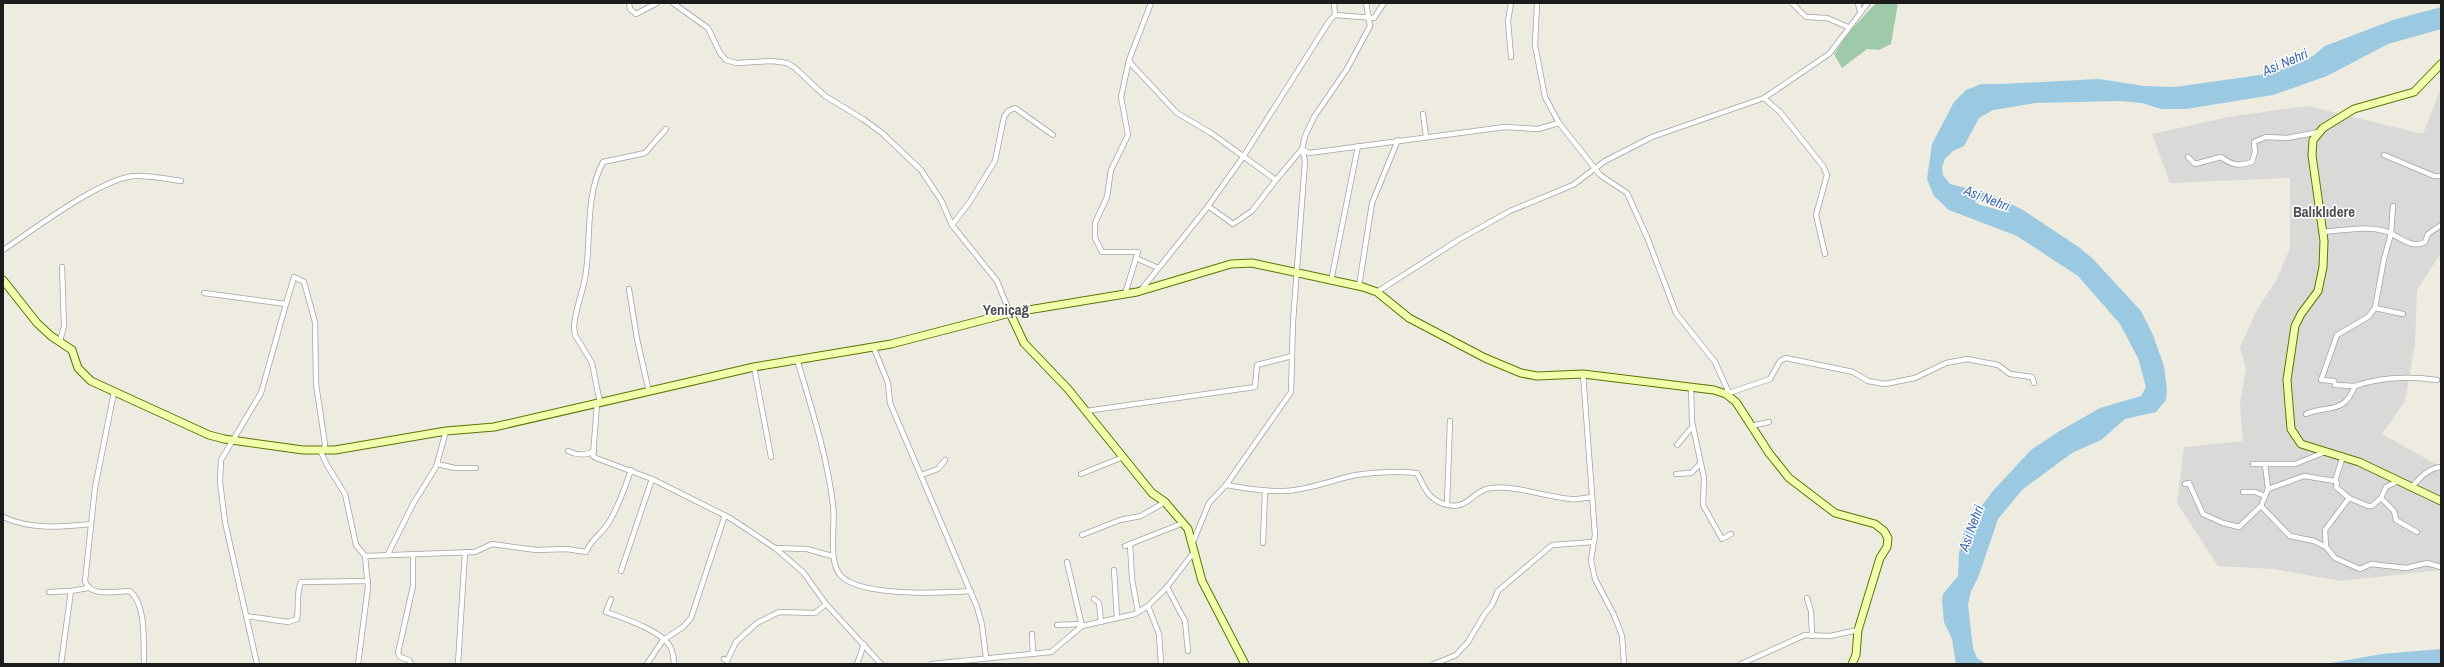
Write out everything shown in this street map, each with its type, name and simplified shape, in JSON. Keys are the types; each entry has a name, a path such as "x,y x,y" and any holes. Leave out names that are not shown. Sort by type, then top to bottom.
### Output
{"street":[{"path":"629,3 630,9 636,14 657,3"},
{"path":"673,3 708,28 720,53 726,60 736,63 772,60 787,63 795,68 825,96 864,119 882,133 921,170 941,200 952,226 997,281 1024,343 1068,388 1152,493 1165,502 1183,523 1193,542 1194,552 1202,581 1245,664"},
{"path":"1125,294 1138,252 1102,252 1095,238 1095,223 1107,197 1111,170 1128,135 1121,97 1129,60 1151,3"},
{"path":"1141,290 1208,206 1242,156 1325,26 1335,15 1334,3"},
{"path":"1208,206 1233,224 1252,211 1302,149 1305,136 1314,117 1347,69 1370,26 1366,3"},
{"path":"1335,15 1374,18 1384,3"},
{"path":"1511,3 1508,21 1511,57"},
{"path":"1537,3 1535,45 1545,97 1558,123 1600,175 1627,193 1647,237 1676,314 1715,362 1727,393 1736,402 1789,478 1821,504 1835,513 1876,524 1884,531 1888,538 1887,547 1880,558 1858,630 1856,655 1852,664"},
{"path":"1792,3 1806,17 1827,18 1848,27"},
{"path":"1858,3 1860,12"},
{"path":"1377,292 1460,240 1510,211 1573,184 1595,169 1652,137 1764,98 1829,54 1848,27 1868,3"},
{"path":"1129,60 1177,113 1211,133 1276,180"},
{"path":"2441,64 2414,92 2354,109 2319,132 2313,140 2311,149 2324,232 2323,267 2318,291 2300,314 2295,326 2288,380 2291,429 2301,444 2343,456 2441,500"},
{"path":"1764,98 1780,112 1823,166 1827,175 1816,215 1825,254"},
{"path":"952,226 970,203 995,161 1004,117 1008,111 1015,108 1053,135"},
{"path":"1423,114 1426,136"},
{"path":"1302,149 1309,153 1426,136 1505,127 1538,129 1558,123"},
{"path":"666,129 645,153 603,162 598,172 588,224 585,277 574,327 575,335 592,363 598,404 593,456 652,479 725,515 774,548 803,572 826,604 882,664"},
{"path":"2188,156 2195,164 2221,158 2230,164 2239,166 2252,162 2255,152 2254,142 2266,137 2287,138 2319,132"},
{"path":"1360,286 1372,203 1398,140"},
{"path":"1331,281 1358,146"},
{"path":"1193,542 1209,503 1226,485 1291,392 1305,161 1302,149"},
{"path":"2384,156 2434,176 2441,176"},
{"path":"3,250 83,197 120,180 135,176 181,181"},
{"path":"2393,206 2391,234 2384,259 2375,308 2368,317 2336,335 2321,380 2334,381 2335,385 2355,386 2383,379 2437,380"},
{"path":"2324,232 2362,228 2391,234 2408,243 2422,244 2425,242 2428,234 2441,224"},
{"path":"1136,258 1158,268"},
{"path":"3,280 37,323 72,350 82,375 91,381 209,435 232,440 322,450 335,450 446,431 494,426 598,404 754,367 891,344 1010,313 1125,294 1231,264 1252,263 1297,274 1360,286 1377,292 1409,318 1485,358 1521,373 1537,376 1583,374 1691,387 1727,393 1770,379 1780,361 1786,358 1853,372 1868,380 1885,384 1915,378 1946,363 1967,359 1998,365 2010,374 2032,377 2034,383"},
{"path":"60,341 64,326 62,267"},
{"path":"257,664 225,522 220,482 221,460 261,393 294,277 304,282 315,322 316,384 325,444 322,450 326,466 346,494 356,545 365,556 368,581 359,664"},
{"path":"629,289 637,339 649,392"},
{"path":"204,293 286,304"},
{"path":"2375,308 2403,314"},
{"path":"873,346 888,382 890,403 971,591 982,625 986,657"},
{"path":"1086,411 1255,387 1257,365 1292,356"},
{"path":"797,359 828,467 833,507 832,556 841,576 866,588 926,594 971,591"},
{"path":"754,367 771,457"},
{"path":"1583,374 1594,542 1591,560 1595,579 1614,615 1622,636 1624,664"},
{"path":"2306,414 2335,409 2352,395 2355,386"},
{"path":"1691,387 1694,426 1700,464 1704,478 1703,504 1722,538 1731,534"},
{"path":"114,392 95,488 85,581 88,588 93,592 130,591 137,597 143,628 144,664"},
{"path":"1447,504 1450,421"},
{"path":"1752,426 1768,422"},
{"path":"1677,445 1694,426"},
{"path":"388,554 437,464 446,431"},
{"path":"568,451 575,455 586,454 594,451"},
{"path":"2253,464 2295,464 2325,452"},
{"path":"2343,456 2335,481 2337,483 2336,487 2349,498 2368,506 2372,506 2381,498 2386,487 2398,481"},
{"path":"1081,474 1123,457"},
{"path":"921,475 938,469 945,460"},
{"path":"437,464 455,468 476,468"},
{"path":"1676,474 1691,473 1700,464"},
{"path":"2185,484 2189,483 2203,514 2239,527 2260,506 2268,489 2264,464"},
{"path":"2412,486 2419,478 2435,468 2441,467"},
{"path":"365,556 465,552 483,549 492,544 536,550 567,549 586,552 591,540 608,524 616,510 631,470"},
{"path":"1226,485 1265,491 1284,491 1318,486 1355,476 1403,472 1417,473 1426,493 1447,504 1456,506 1464,504 1489,488 1504,488 1571,499 1592,497"},
{"path":"2268,489 2304,476 2335,481"},
{"path":"621,571 652,479"},
{"path":"1263,543 1265,491"},
{"path":"2243,492 2254,492 2265,496"},
{"path":"2326,547 2325,530 2349,498"},
{"path":"2381,498 2394,511 2396,520 2417,532"},
{"path":"1082,535 1120,520 1141,516 1165,502"},
{"path":"2260,506 2290,536 2314,541 2326,547 2335,558 2360,569 2371,564 2406,568 2427,563 2441,567"},
{"path":"647,664 663,640 683,627 691,618 725,515"},
{"path":"3,517 29,526 48,528 91,524"},
{"path":"1125,546 1183,523"},
{"path":"1434,664 1456,655 1468,642 1484,615 1492,605 1498,591 1552,545 1594,542"},
{"path":"1130,544 1132,579 1138,612"},
{"path":"774,548 807,549 832,556"},
{"path":"458,664 465,552"},
{"path":"1057,625 1082,625 1101,622 1138,612 1148,606 1167,587 1194,552"},
{"path":"411,664 409,660 400,657 398,653 412,586 413,555"},
{"path":"1067,562 1082,625"},
{"path":"1114,570 1117,618"},
{"path":"246,616 288,622 297,619 299,605 298,590 301,582 368,581"},
{"path":"1167,587 1185,621 1188,651"},
{"path":"49,592 71,591 88,588"},
{"path":"61,664 71,591"},
{"path":"1808,598 1811,611 1812,636"},
{"path":"1094,599 1099,603 1101,622"},
{"path":"611,600 606,612 641,624 663,640 671,648 674,664"},
{"path":"724,659 727,660 730,658 736,642 757,623 779,612 815,613 826,604"},
{"path":"1148,606 1159,634 1161,664"},
{"path":"932,664 986,657 1051,652 1082,625"},
{"path":"1741,664 1805,635 1830,636 1858,630"},
{"path":"1032,634 1034,654"},
{"path":"857,664 864,644"}],"shaded area":[{"path":"2441,88 2441,253 2417,290 2415,344 2405,401 2382,434 2441,467 2441,570 2341,581 2273,569 2218,566 2177,503 2184,447 2243,441 2240,404 2246,369 2240,347 2258,308 2277,279 2290,248 2290,178 2170,183 2152,134 2234,116 2308,106 2423,134"}],"green space":[{"path":"1876,3 1898,3 1891,44 1879,50 1867,49 1842,68 1834,54 1848,33"}],"water":[{"name":"Asi Nehri","path":"2441,7 2441,29 2388,44 2327,76 2273,95 2186,109 2161,109 2142,103 2118,101 2035,103 1993,110 1979,118 1964,146 1953,151 1945,159 1942,167 1943,175 1950,184 1990,194 2023,210 2080,248 2093,259 2141,311 2153,335 2164,366 2167,390 2166,400 2156,412 2125,419 2101,440 2072,453 2022,490 1998,519 1978,578 1971,591 1968,605 1973,648 1977,658 1986,664 1956,664 1952,639 1944,622 1942,601 1943,594 1958,576 1959,553 1965,528 1992,492 2031,450 2058,432 2100,408 2141,396 2146,387 2138,358 2120,324 2078,276 2017,236 1949,210 1934,196 1927,179 1932,144 1954,102 1966,90 1981,84 2099,79 2144,86 2175,87 2267,74 2289,67 2313,56 2325,46 2393,20","holes":["1979,198 2001,205 2011,213 1980,205 1975,202"]},
{"path":"2441,649 2441,664 2325,664 2382,654"}],"district":[{"name":"Balıklıdere","path":"2324,211"},
{"name":"Yeniçağ","path":"1006,309"}]}
